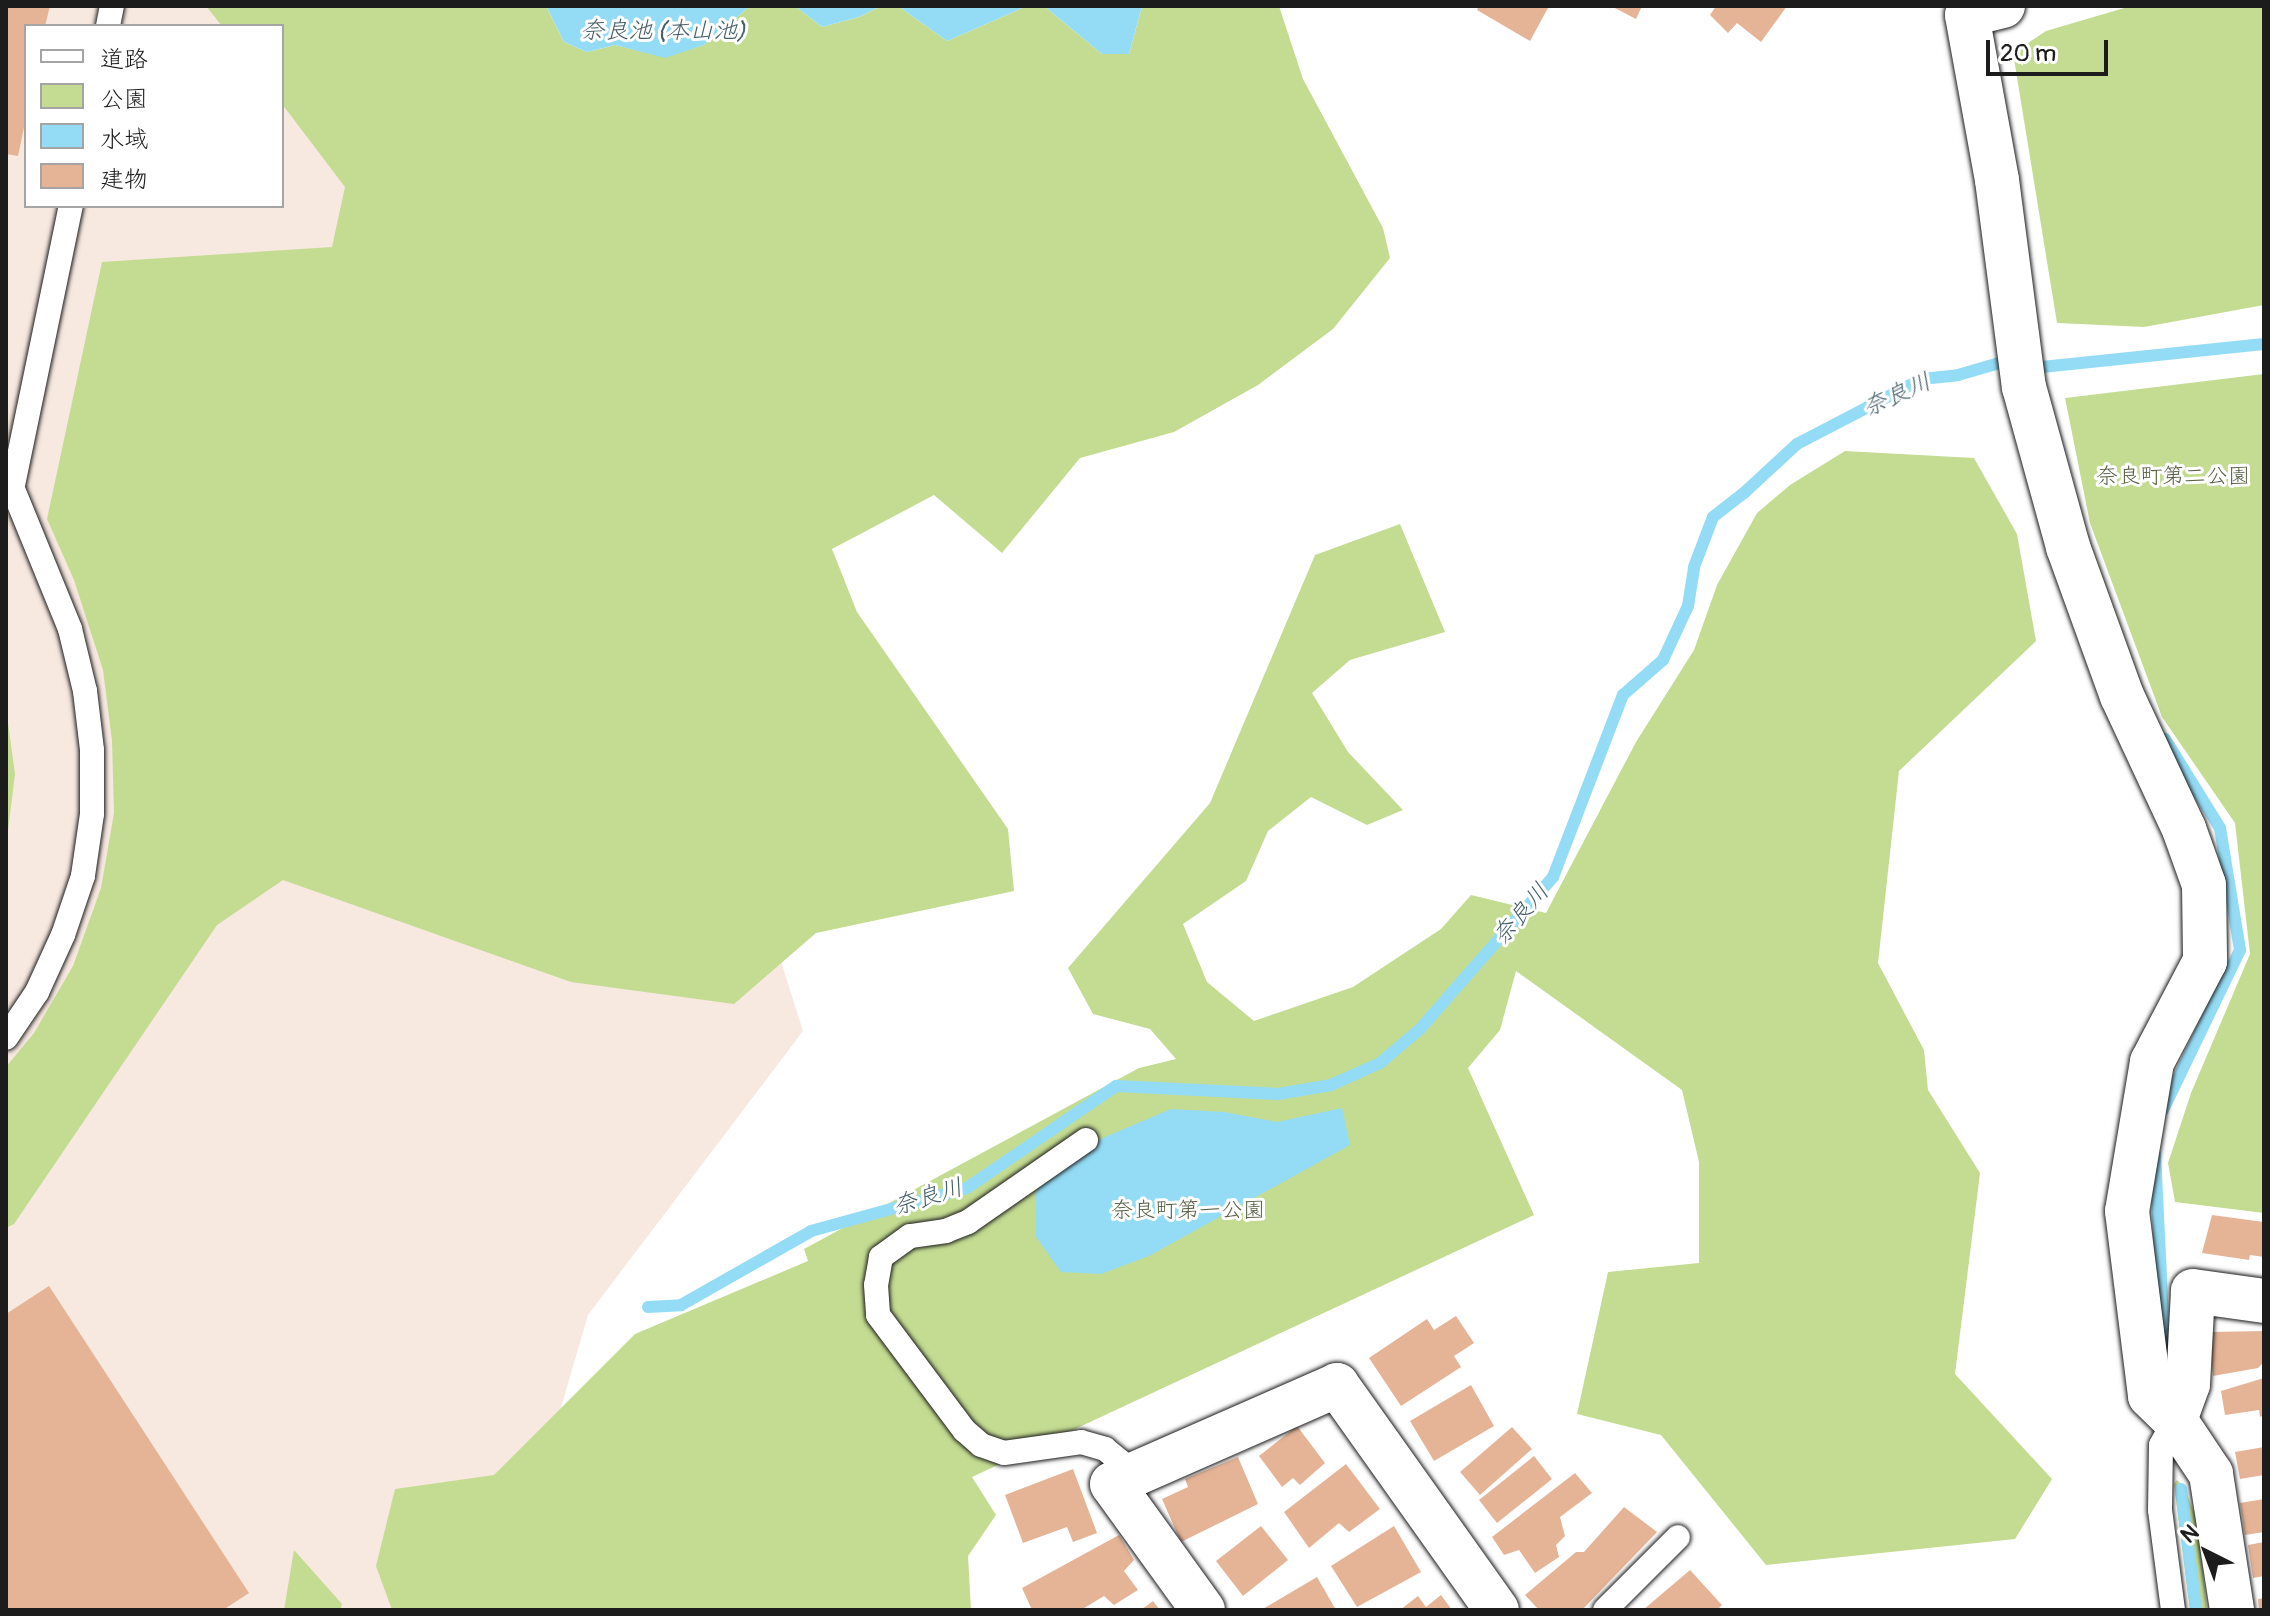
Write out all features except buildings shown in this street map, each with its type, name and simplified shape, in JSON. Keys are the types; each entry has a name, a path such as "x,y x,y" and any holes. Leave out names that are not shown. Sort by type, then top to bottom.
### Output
{"street":[{"path":"2003,6 1967,15 1997,180 2024,387 2068,547 2084,592 2122,696 2184,829 2204,885 2205,961 2152,1062 2127,1211 2150,1396 2175,1420 2211,1474 2232,1610"},
{"path":"2175,1420 2188,1384 2193,1291 2264,1301"},
{"path":"1203,1610 1112,1484 1337,1385 1497,1610"}],"lane":[{"path":"6,1038 37,992 63,935 83,876 92,814 92,750 85,691 70,629 10,479 71,208"},
{"path":"1086,1140 968,1222 946,1231 910,1236 881,1257 876,1285 878,1315 964,1430 981,1445 1004,1453 1081,1442 1105,1449 1135,1473"},
{"path":"2173,1610 2160,1510 2161,1445 2175,1420"},
{"path":"1605,1610 1678,1537"}],"shaded area":[{"path":"6,6 479,6 803,1031 588,1315 502,1610 6,1610"}],"green space":[{"path":"206,6 546,6 564,42 587,52 615,45 665,57 704,45 750,6 795,6 822,27 859,17 881,6 898,6 947,41 1027,6 1044,6 1102,54 1129,54 1142,6 1279,6 1303,79 1383,228 1390,258 1333,329 1258,385 1174,432 1080,458 1002,553 934,495 832,549 857,612 1008,829 1014,891 816,933 734,1004 571,982 283,880 217,925 14,1224 6,1228 6,1067 34,1033 73,966 101,888 114,813 112,741 103,670 74,580 47,519 102,262 332,247 345,187 284,107 284,24 220,24"},
{"path":"2131,6 2264,6 2264,305 2144,327 2057,323 2013,53 2046,31"},
{"name":"奈良町第二公園","path":"2264,374 2264,1213 2175,1202 2168,1163 2191,1093 2250,954 2235,823 2162,717 2090,523 2065,398"},
{"name":"奈良町第一公園","path":"1845,451 1974,458 2017,534 2036,641 1899,771 1878,963 1924,1050 1928,1090 1980,1173 1955,1374 2052,1479 2015,1539 1766,1565 1661,1435 1577,1414 1608,1272 1699,1263 1699,1162 1682,1090 1516,971 1500,1030 1468,1068 1534,1215 972,1477 996,1515 968,1556 971,1610 392,1610 376,1566 395,1489 494,1475 635,1334 808,1261 804,1249 1139,1068 1176,1059 1150,1029 1093,1014 1068,968 1210,803 1315,555 1400,524 1445,632 1350,660 1312,693 1348,752 1403,810 1367,825 1311,797 1268,831 1246,881 1183,924 1207,982 1254,1021 1353,987 1441,929 1471,895 1546,913 1636,742 1694,650 1717,585 1757,513 1790,485"},
{"path":"6,708 15,774 6,847"},
{"path":"2177,1480 2185,1488 2198,1524 2207,1610 2190,1610 2174,1484"},
{"path":"294,1550 342,1604 340,1610 284,1610"}],"water":[{"name":"奈良池 (本山池)","path":"546,6 750,6 704,45 665,58 615,45 587,52 564,42"},
{"name":"奈良池 (本山池)","path":"795,6 881,6 859,17 822,27"},
{"path":"898,6 1027,6 947,41"},
{"path":"1044,6 1142,6 1129,54 1102,54"},
{"path":"1342,1108 1350,1145 1149,1256 1101,1274 1061,1272 1036,1237 1035,1193 1064,1161 1105,1137 1171,1109 1224,1112 1277,1122"}],"waterway":[{"name":"奈良川","path":"648,1307 681,1305 811,1231 967,1188 1116,1086 1278,1094 1331,1085 1380,1063 1420,1029 1553,877 1623,695 1663,660 1688,606 1694,567 1713,517 1797,444 1922,379 1958,375 2020,357 2042,367 2264,344"},
{"path":"2163,1110 2240,950 2220,828 2165,739"},
{"path":"2155,1154 2164,1340"},
{"path":"2181,1489 2196,1610"}]}
